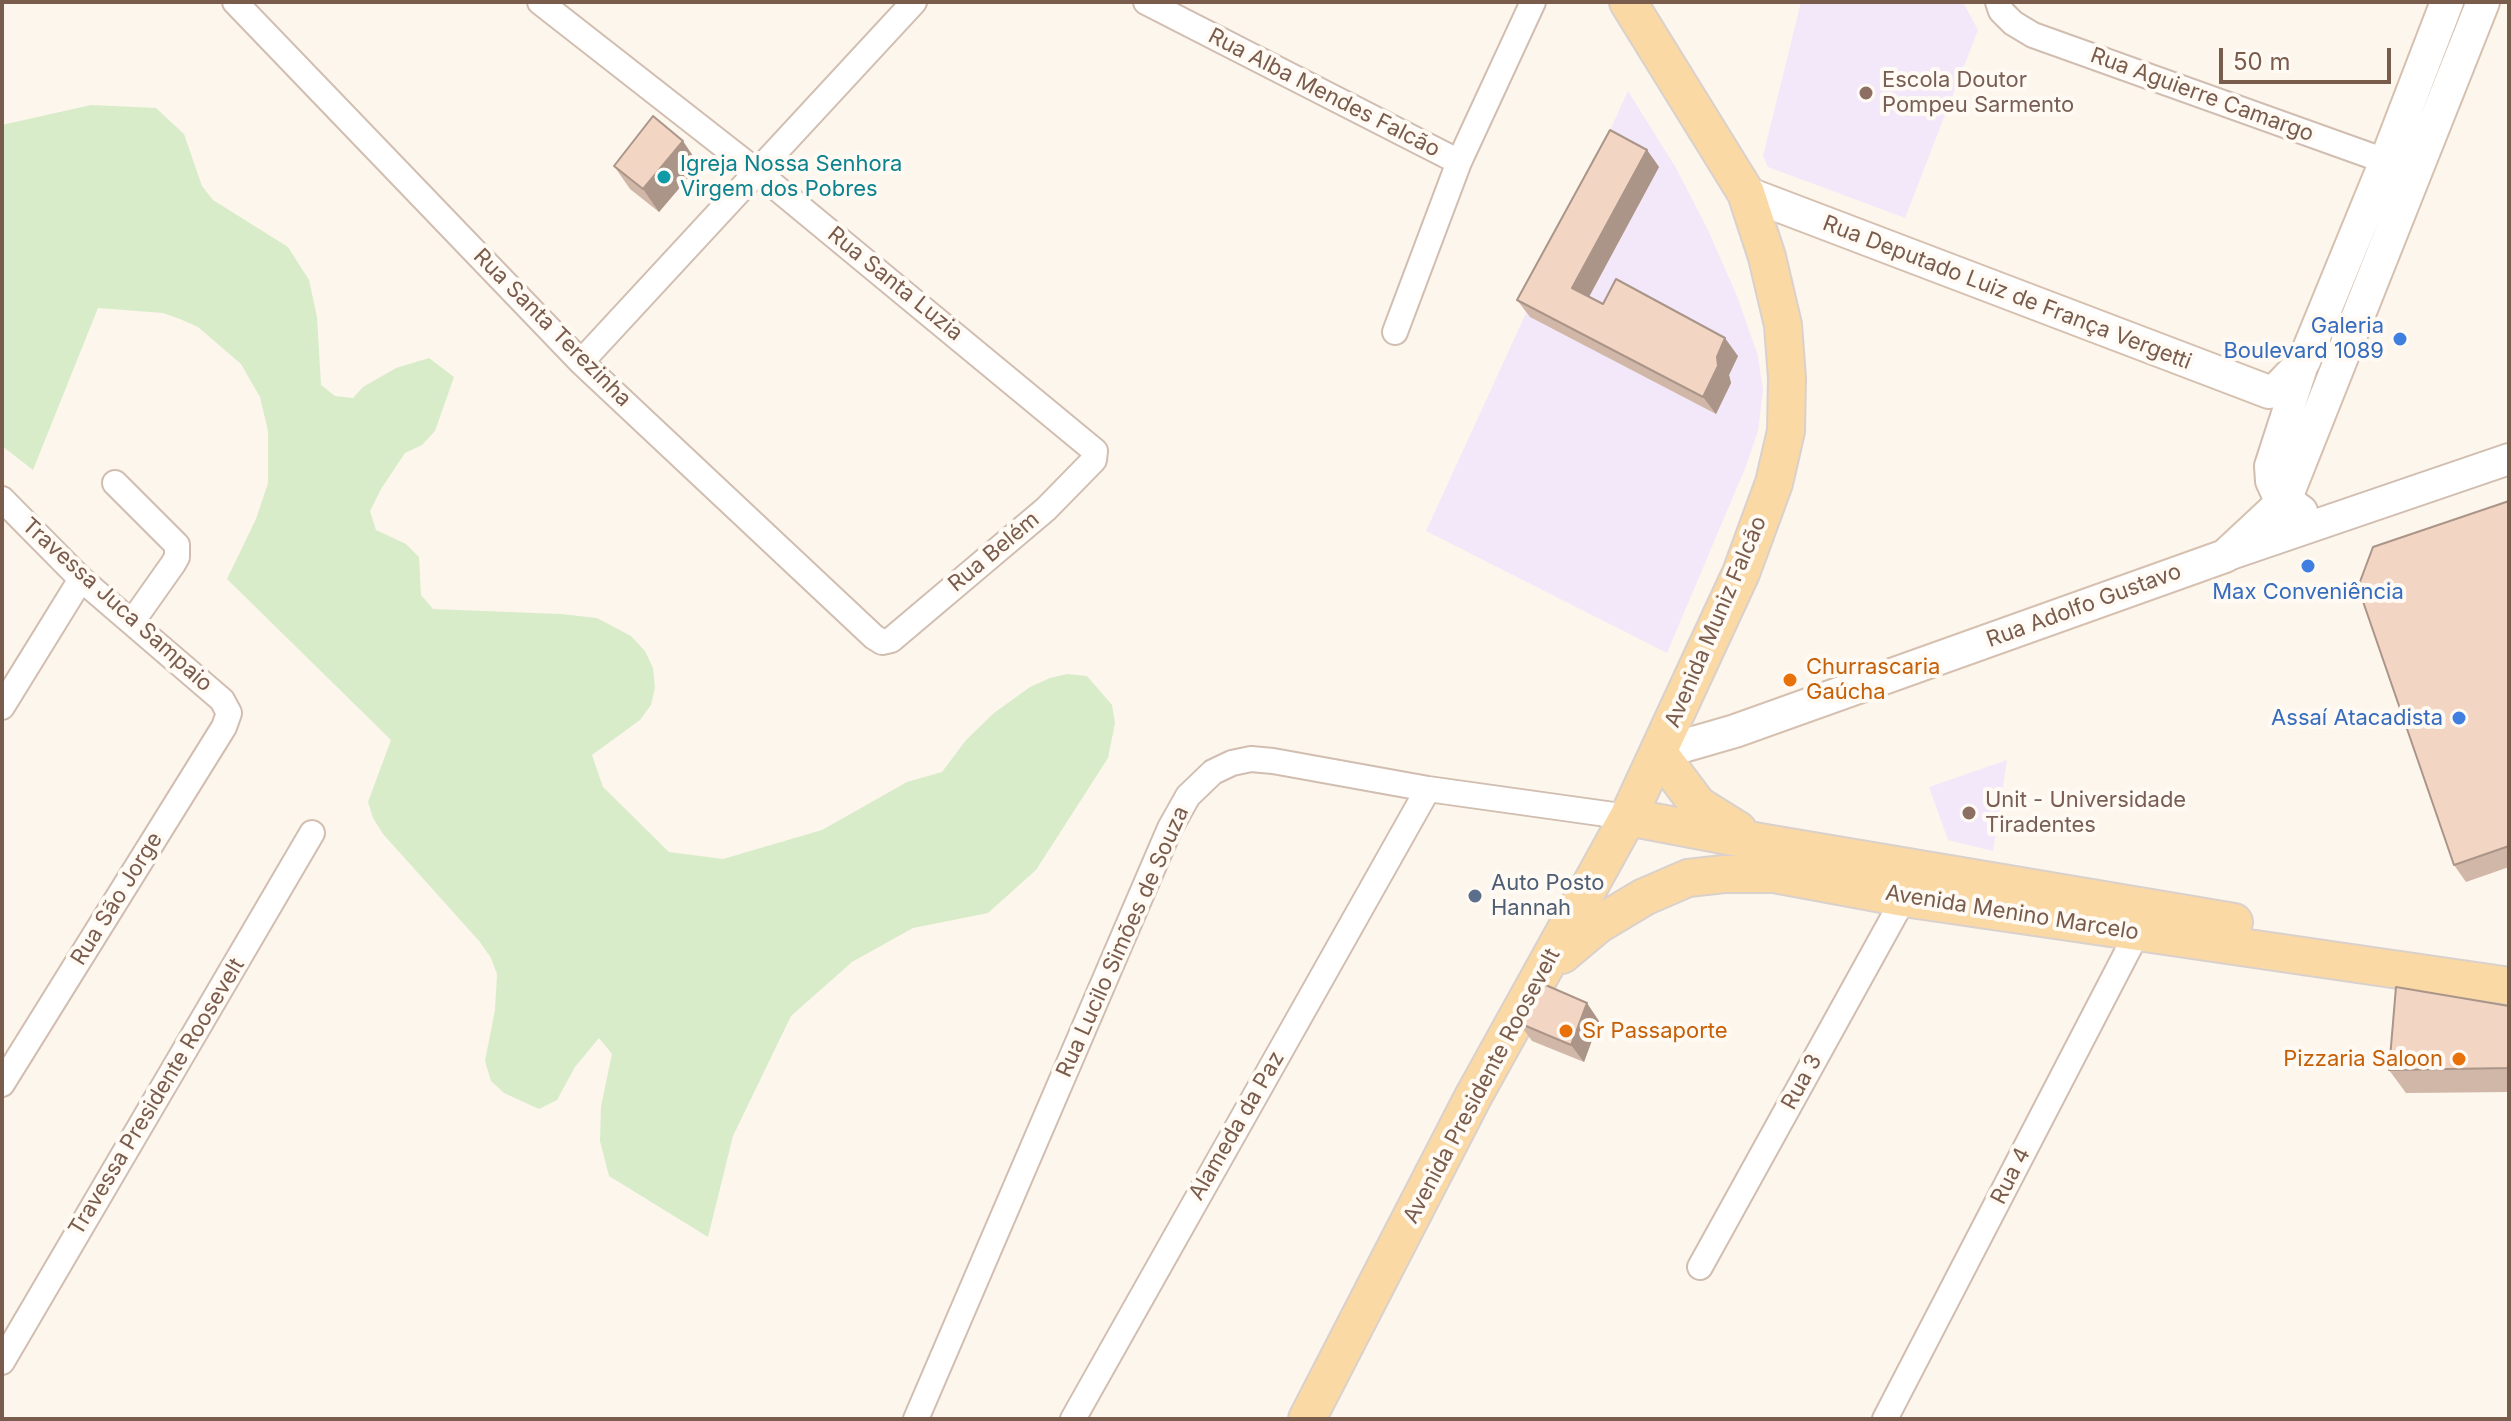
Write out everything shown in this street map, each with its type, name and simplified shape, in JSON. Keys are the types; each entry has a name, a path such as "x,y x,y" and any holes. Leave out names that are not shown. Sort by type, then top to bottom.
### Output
{"main road":[{"name":"Avenida Muniz Falcão","path":"1628,2 1746,193 1767,257 1783,325 1787,378 1786,431 1774,483 1741,573 1659,753"},
{"path":"2304,361 2447,2"},
{"path":"2225,556 2285,500 2483,2"},
{"name":"Rua Deputado Luiz de França Vergetti","path":"1746,193 2260,390 2269,392 2277,389 2304,361"},
{"name":"Rua Adolfo Gustavo","path":"1659,753 1735,731 2225,556"},
{"path":"1659,753 1698,805 1730,827 1765,843"},
{"name":"Avenida Presidente Roosevelt","path":"1307,1419 1473,1097 1628,817 1659,753"},
{"name":"Avenida Menino Marcelo","path":"1628,817 1765,843 2442,957 2509,965"},
{"name":"Avenida Menino Marcelo","path":"1542,972 1599,924 1644,897 1688,878 1774,874 1904,898 2509,986"}],"street":[{"name":"Rua Santa Terezinha","path":"235,2 581,362 882,642"},
{"name":"Rua Santa Luzia","path":"540,2 756,171 1091,444 1095,451"},
{"path":"581,362 914,2"},
{"name":"Rua Alba Mendes Falcão","path":"1146,2 1459,162"},
{"path":"1395,332 1459,162 1533,2"},
{"name":"Rua Aguierre Camargo","path":"1998,2 2001,11 2013,23 2033,35 2417,172"},
{"path":"2304,361 2270,466 2271,481 2276,492 2302,511 2344,516"},
{"name":"Rua Belém","path":"882,642 891,640 1046,509 1094,460 1095,451"},
{"name":"Rua Adolfo Gustavo","path":"2225,556 2509,459"},
{"path":"115,483 177,545 177,557 173,564 132,622"},
{"name":"Travessa Juca Sampaio","path":"2,499 81,579 222,700 229,713"},
{"path":"2,707 81,579"},
{"name":"Rua São Jorge","path":"2,1084 224,727 229,713"},
{"name":"Rua Lucilo Simões de Souza","path":"916,1419 1170,828 1188,796 1213,772 1251,759 1428,789 1628,817"},
{"name":"Alameda da Paz","path":"1073,1419 1428,789"},
{"name":"Travessa Presidente Roosevelt","path":"2,1362 312,833"},
{"name":"Rua 3","path":"1700,1267 1904,898"},
{"name":"Rua 4","path":"1885,1419 2137,933"}],"shaded area":[{"name":"Escola Doutor Pompeu Sarmento","path":"1801,2 1963,2 1978,30 1905,218 1768,167 1763,156"},
{"path":"1628,91 1676,168 1708,230 1737,296 1758,356 1763,390 1758,431 1746,466 1667,653 1426,531"},
{"name":"Unit - Universidade Tiradentes","path":"2007,760 1993,851 1948,840 1929,787"}],"green space":[{"path":"91,105 156,108 184,134 202,186 213,200 288,247 309,280 317,317 321,385 335,396 353,398 363,387 396,368 429,358 454,377 435,431 422,445 405,453 381,489 370,511 376,530 406,544 419,557 421,595 433,609 597,618 631,636 645,651 653,668 655,688 651,705 640,720 592,755 603,787 669,852 723,859 822,830 907,782 942,772 966,740 994,713 1030,687 1050,678 1067,674 1087,676 1112,705 1115,723 1108,758 1036,870 988,913 913,928 852,962 791,1016 733,1136 708,1237 609,1176 600,1141 601,1106 612,1054 599,1038 575,1067 557,1100 539,1109 504,1093 491,1081 485,1061 495,1010 497,974 491,958 383,834 368,802 391,740 227,579 256,519 268,483 268,431 260,397 241,364 198,327 180,319 163,313 98,308 33,470 2,446 2,125"}],"building":[{"path":"653,116 683,141 643,189 614,166"},
{"path":"1610,130 1647,150 1572,288 1603,304 1616,279 1725,338 1717,357 1718,366 1703,397 1517,300"},
{"name":"Assaí Atacadista","path":"2509,501 2509,846 2454,865 2358,587 2373,547"},
{"path":"1541,983 1587,1003 1571,1045 1519,1023"},
{"path":"2396,987 2509,1006 2509,1068 2389,1070"}],"place":[{"name":"Escola Doutor Pompeu Sarmento","path":"1866,93"},
{"name":"Igreja Nossa Senhora Virgem dos Pobres","path":"664,177"},
{"name":"Galeria Boulevard 1089","path":"2400,339"},
{"name":"Max Conveniência","path":"2308,566"},
{"name":"Churrascaria Gaúcha","path":"1790,680"},
{"name":"Assaí Atacadista","path":"2459,718"},
{"name":"Unit - Universidade Tiradentes","path":"1969,813"},
{"name":"Auto Posto Hannah","path":"1475,896"},
{"name":"Sr Passaporte","path":"1566,1031"},
{"name":"Pizzaria Saloon","path":"2459,1059"}]}
